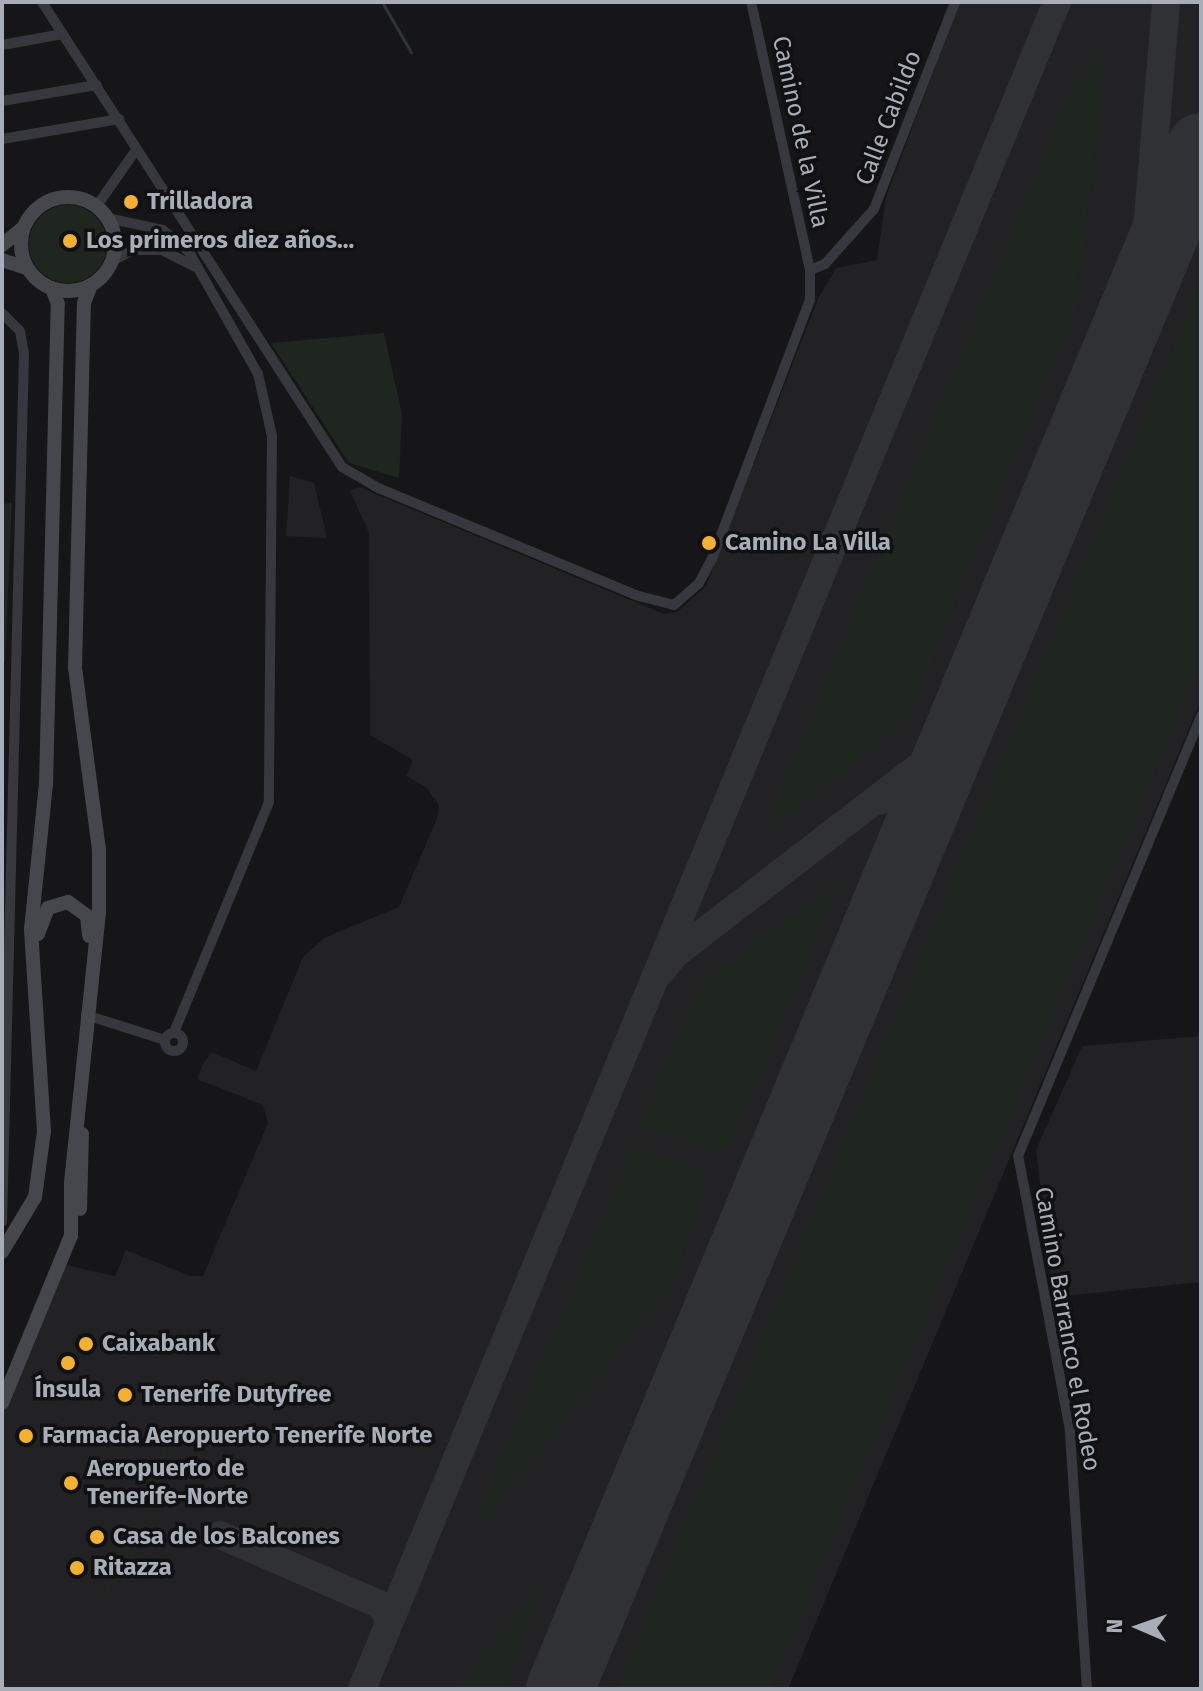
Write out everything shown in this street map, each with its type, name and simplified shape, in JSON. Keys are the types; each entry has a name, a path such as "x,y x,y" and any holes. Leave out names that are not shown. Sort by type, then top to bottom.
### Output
{"main road":[{"path":"2,245 23,228 38,208 61,197 102,212 113,231 112,261 91,285 84,303 75,668 78,725 99,850 99,913 90,975 71,1183 72,1229 59,1267"},
{"path":"23,228 21,248 27,268"},
{"path":"2,260 27,268 52,288 72,291 91,285"},
{"path":"2,1252 30,1209 41,1167 44,1092 31,916 46,785 58,304 52,288"},
{"path":"34,954 45,912 58,903 72,903 89,921 90,975"},
{"path":"2,1403 77,1231 80,1209 80,1107"}],"street":[{"path":"42,2 136,150 102,212 163,230 189,252 247,353 268,402 272,436 272,764 260,829 174,1033 165,1040"},
{"name":"Camino de la Villa","path":"136,150 342,467 354,478 665,605 674,605 699,583 712,559 810,300 810,270 751,2"},
{"name":"Calle Cabildo","path":"810,270 825,264 874,209 955,2"},
{"path":"2,45 63,34"},
{"path":"2,101 97,85"},
{"path":"2,139 119,119"},
{"path":"112,261 134,250 162,250 195,267"},
{"path":"2,313 20,331 24,354 2,1222"},
{"name":"Camino Barranco el Rodeo","path":"1087,1689 1070,1430 1018,1167 1020,1145 1201,716"},
{"path":"86,1015 165,1040"},
{"path":"165,1040 168,1050 179,1049 182,1040 174,1033"}],"shaded area":[{"path":"960,2 1201,2 1201,700 788,1689 2,1689 2,1392 56,1263 115,1276 126,1250 190,1276 203,1276 268,1123 263,1105 197,1079 203,1064 212,1052 256,1071 303,957 324,938 399,907 438,816 439,805 427,788 406,776 413,760 370,735 369,533 350,491 359,487 664,614 677,612 706,586 818,299 836,268 877,260 886,197"},
{"path":"1102,49 1100,114 1074,315 906,721 763,834 1066,103"},
{"path":"68,205 83,208 96,216 104,229 107,244 104,259 96,272 83,280 68,283 53,280 40,272 32,259 29,244 32,229 40,216 53,208"},
{"path":"1201,281 1201,662 770,1689 617,1689"},
{"path":"384,333 402,414 399,478 349,463 271,343"},
{"path":"290,476 314,483 327,538 286,536"},
{"path":"12,503 5,662 2,662 2,504"},
{"path":"841,881 731,1146 715,1153 642,1122 698,986"},
{"path":"1201,1036 1201,1282 1054,1297 1036,1150 1082,1046"},
{"path":"634,1145 696,1170 706,1182 671,1286 481,1525 474,1523"},
{"path":"164,1446 168,1446 152,1514 138,1511"},
{"path":"126,1542 137,1548 130,1564 109,1594 103,1594"},
{"path":"552,1572 503,1689 458,1689"}],"waterway":[{"path":"382,2 411,52"}],"taxiway":[{"path":"362,1689 1057,2"},
{"path":"1142,289 1166,2"},
{"path":"660,973 674,955 927,760 980,679"},
{"path":"872,803 887,798 910,807 916,825 914,838"},
{"path":"220,1535 381,1605 390,1621"}],"runway":[{"path":"560,1689 1201,147"}],"place":[{"name":"Trilladora","path":"131,202"},
{"name":"Los primeros diez años...","path":"70,241"},
{"name":"Camino La Villa","path":"709,543"},
{"name":"Caixabank","path":"86,1344"},
{"name":"Ínsula","path":"68,1363"},
{"name":"Tenerife Dutyfree","path":"125,1395"},
{"name":"Farmacia Aeropuerto Tenerife Norte","path":"26,1436"},
{"name":"Aeropuerto de Tenerife-Norte","path":"71,1483"},
{"name":"Casa de los Balcones","path":"97,1537"},
{"name":"Ritazza","path":"77,1568"}]}
